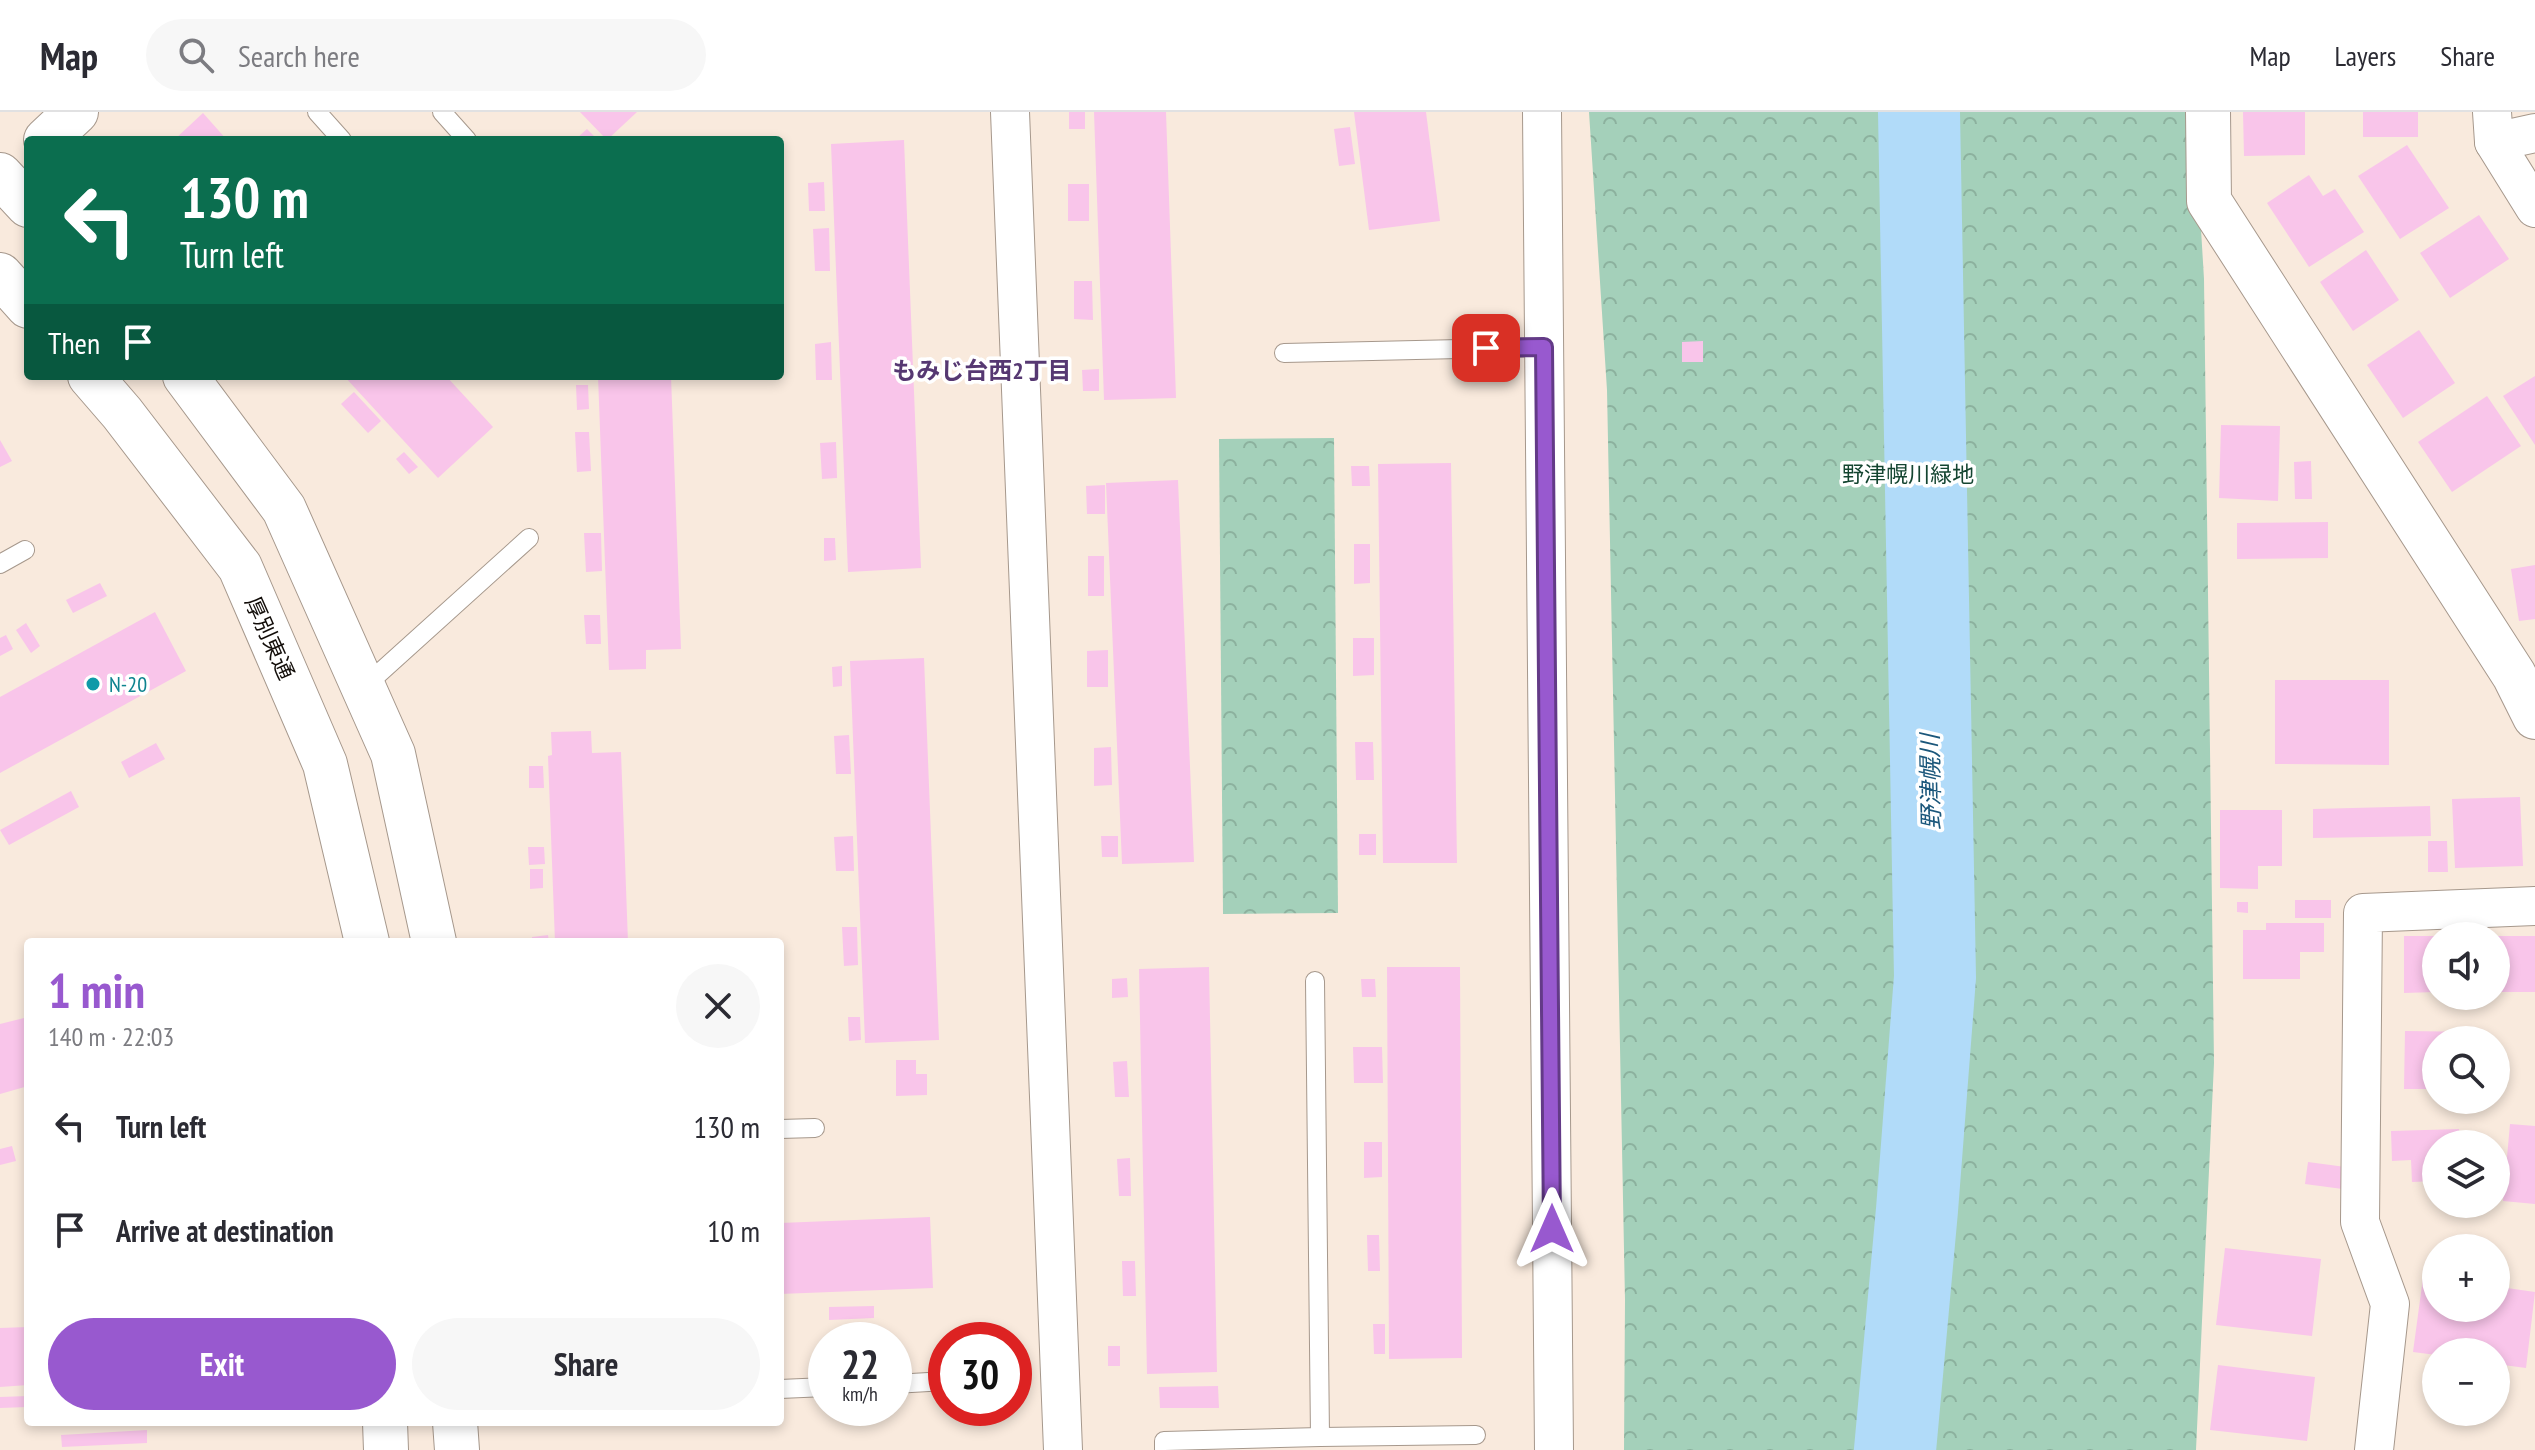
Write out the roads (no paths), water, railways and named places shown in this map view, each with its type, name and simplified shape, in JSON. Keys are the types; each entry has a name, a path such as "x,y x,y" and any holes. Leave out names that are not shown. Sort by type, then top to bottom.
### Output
{"street":[{"path":"50,136 76,112"},
{"path":"1010,112 1063,1450"},
{"path":"1542,112 1554,1450"},
{"path":"2208,112 2209,201 2524,672 2535,717"},
{"path":"2493,127 2535,133"},
{"path":"2493,127 2535,208"},
{"path":"0,275 24,302"},
{"name":"厚別東通","path":"93,380 240,567 325,764 366,938"},
{"path":"188,380 284,509 364,687 393,754 433,938"},
{"path":"2374,1450 2390,1304 2360,1222 2363,913 2535,906"},
{"path":"385,1426 386,1450"},
{"path":"455,1426 457,1450"}],"lane":[{"path":"317,112 338,136"},
{"path":"442,112 463,136"},
{"path":"1284,353 1544,347"},
{"path":"364,687 529,538"},
{"path":"0,564 25,550"},
{"path":"1315,981 1320,1437"},
{"path":"784,1129 815,1128"},
{"path":"784,1389 808,1388"},
{"path":"1164,1450 1164,1441 1476,1435"}],"waterway":[{"name":"野津幌川","path":"1895,1450 1935,977 1919,112"}],"place":[{"name":"N-20","path":"93,684"}],"district":[{"name":"もみじ台西2丁目","path":"982,371"}],"park label":[{"name":"野津幌川緑地","path":"1908,474"}]}
